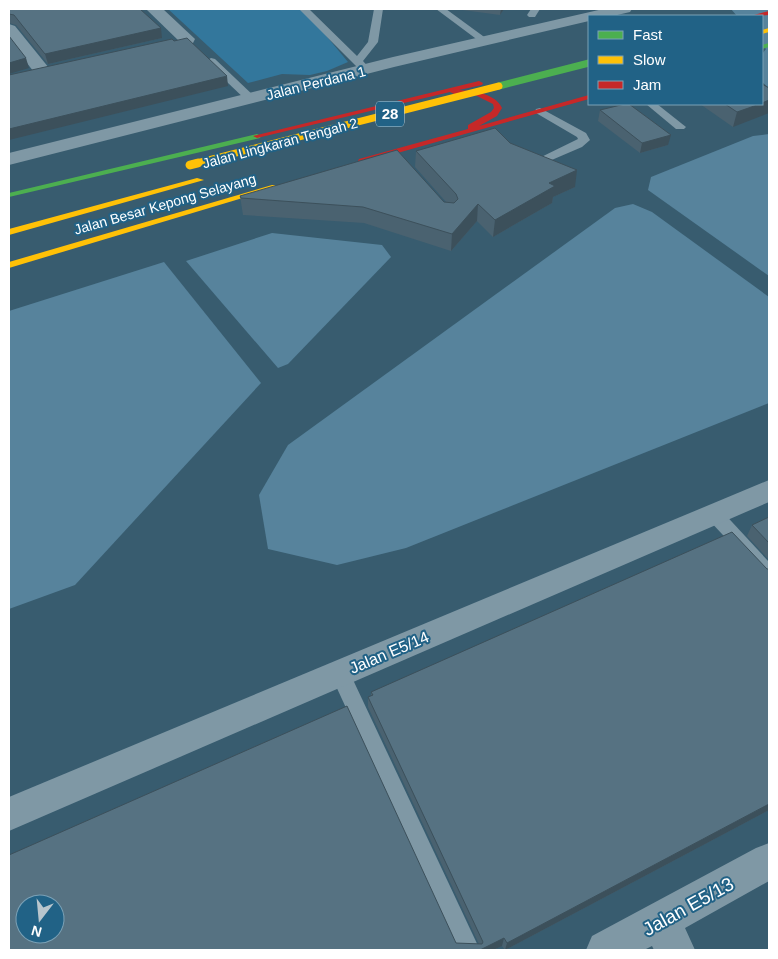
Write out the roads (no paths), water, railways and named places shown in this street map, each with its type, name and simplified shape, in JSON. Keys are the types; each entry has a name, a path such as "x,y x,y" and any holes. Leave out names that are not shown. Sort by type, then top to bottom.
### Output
{"main road":[{"path":"9,195 588,56"},
{"name":"Jalan Lingkaran Tengah 2","path":"181,167 588,63"},
{"path":"425,96 459,91 476,93 496,102 498,108 494,114 453,137"},
{"path":"355,164 396,156 453,137 588,97"},
{"path":"475,107 504,100"},
{"name":"Jalan Lingkaran Tengah 2","path":"9,232 210,177"},
{"name":"Jalan Besar Kepong Selayang","path":"9,265 289,183"}],"street":[{"path":"154,9 194,46"},
{"name":"Jalan Perdana 1","path":"596,15 624,9"},
{"name":"Jalan Perdana 1","path":"9,159 251,99 362,66 588,17"},
{"path":"9,29 43,72"},
{"path":"168,44 194,46"},
{"path":"26,76 62,68"},
{"name":"Jalan E5/14","path":"9,814 769,490"},
{"name":"Jalan E5/13","path":"606,950 667,936 769,861"}],"lane":[{"path":"304,9 362,66 373,42 379,9"},
{"path":"440,9 482,39"},
{"path":"194,46 251,99"},
{"path":"652,105 680,127"},
{"path":"533,165 578,145 584,140 582,135 540,111"},
{"path":"714,514 769,573"},
{"path":"340,673 469,950"}]}
